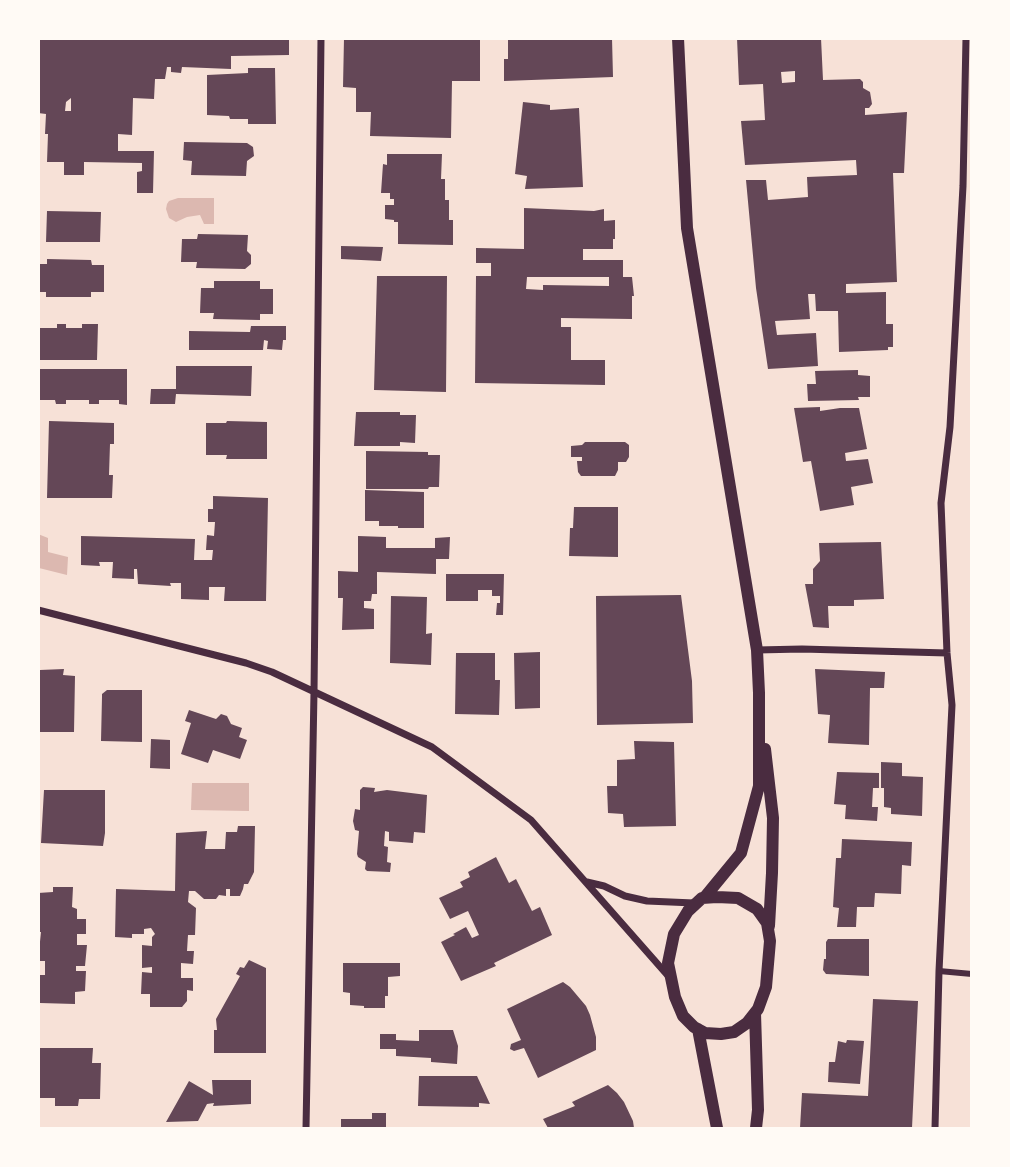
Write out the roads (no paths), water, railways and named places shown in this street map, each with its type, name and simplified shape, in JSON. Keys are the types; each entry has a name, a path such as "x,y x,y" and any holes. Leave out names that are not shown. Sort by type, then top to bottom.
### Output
{"street":[{"path":"306,1129 321,38"},
{"path":"587,882 647,901 700,901 738,898 757,909 767,923 770,941 766,988 755,1013 747,1023 734,1032 720,1034 705,1033 694,1027 683,1016 674,997 667,963 674,934 688,911 700,901 741,853 759,786 757,650 687,228 678,38"},
{"path":"935,1129 939,971 952,705 947,653 941,503 950,427 963,186 966,38"},
{"path":"38,610 272,672 432,747 531,820 671,980"},
{"path":"757,650 947,653"},
{"path":"759,693 773,818 768,932"},
{"path":"939,971 971,974"},
{"path":"755,1013 758,1110 756,1129"},
{"path":"698,1029 717,1129"}]}
